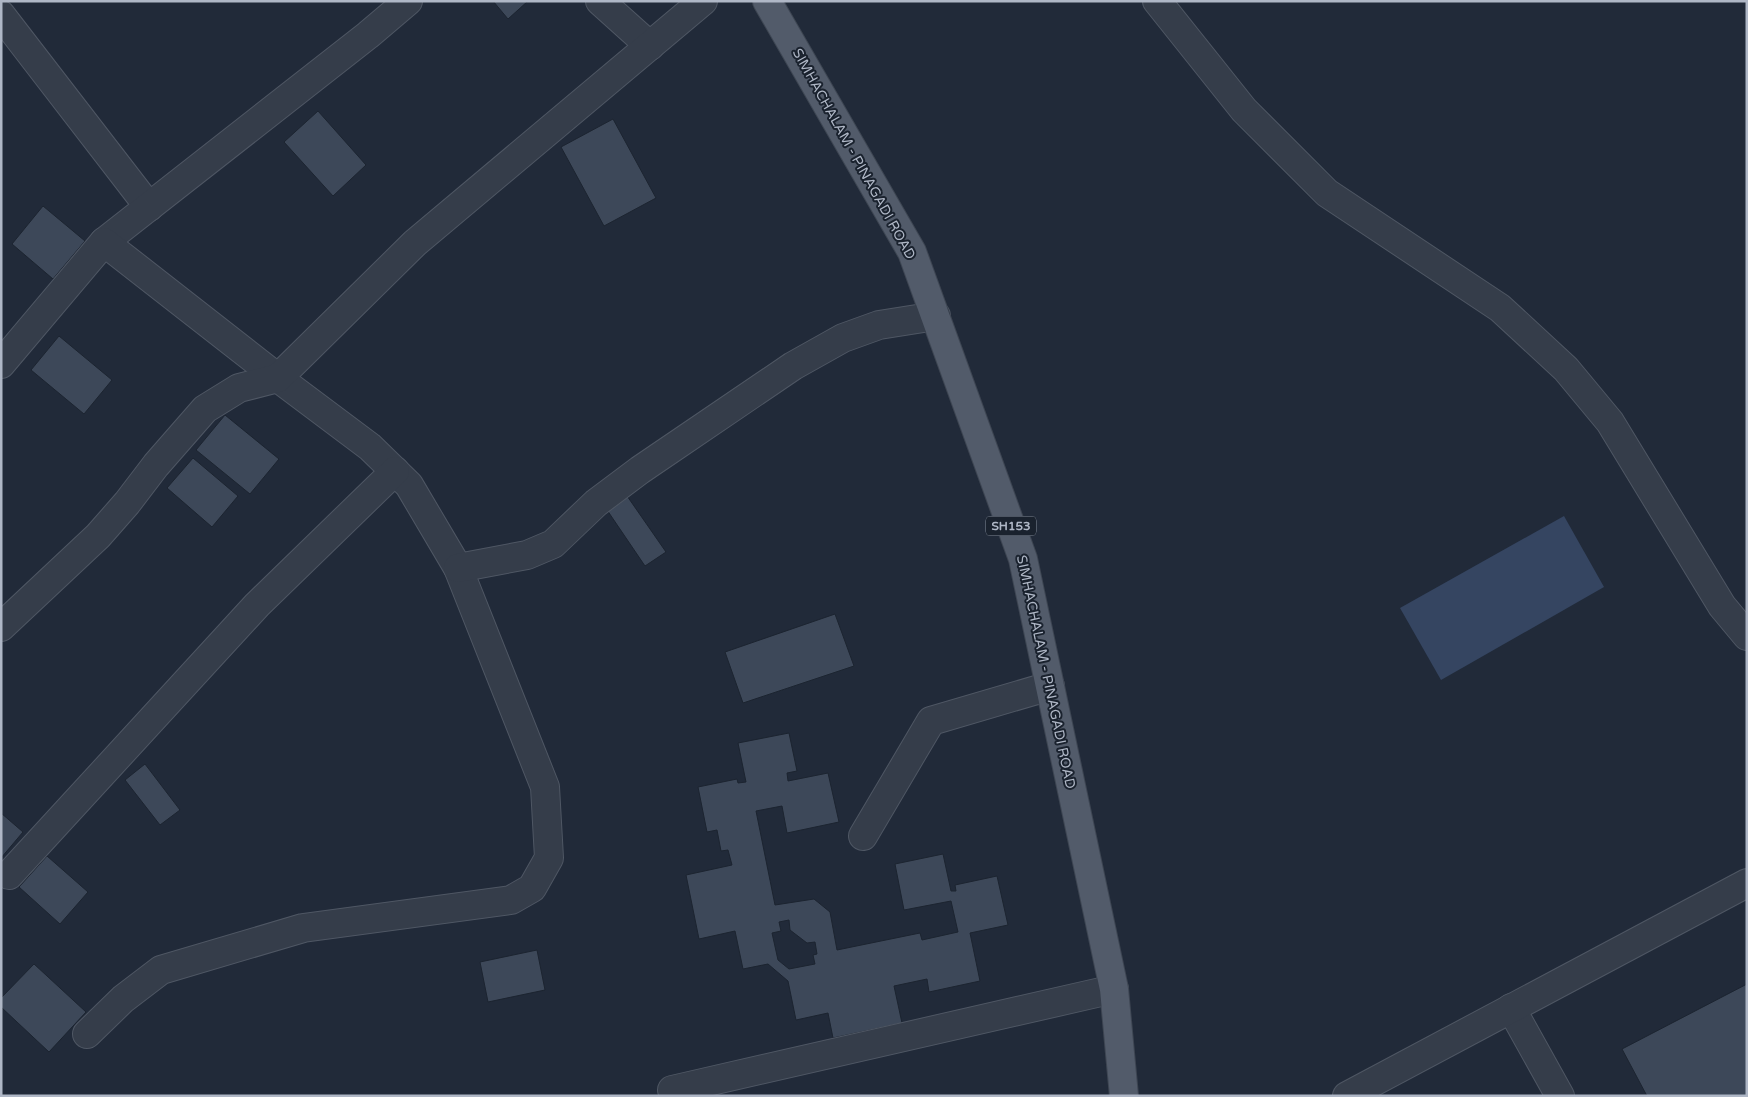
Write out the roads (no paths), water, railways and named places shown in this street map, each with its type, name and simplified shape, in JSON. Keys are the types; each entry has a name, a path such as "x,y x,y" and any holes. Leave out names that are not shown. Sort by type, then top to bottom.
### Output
{"main road":[{"name":"SIMHACHALAM - PINAGADI ROAD","path":"767,1 912,252 1023,559 1114,989 1124,1096"}],"street":[{"path":"1,364 104,242 368,35 408,1"},
{"path":"600,1 650,46"},
{"path":"1,627 98,536 205,409 239,388 278,378 415,243 703,1"},
{"path":"1157,1 1244,110 1327,193 1500,308 1566,368 1610,422 1722,606 1747,636"},
{"path":"1,15 149,207"},
{"path":"87,1034 123,999 161,970 303,928 511,900 532,888 549,858 545,787 458,568 409,485 370,447 278,378 104,242"},
{"path":"458,568 527,555 553,544 596,503 640,470 793,366 843,338 879,325 936,316"},
{"path":"8,875 257,605 395,471"},
{"path":"863,836 930,721 1050,686"},
{"path":"1347,1096 1747,882"},
{"path":"672,1090 1114,989"},
{"path":"1512,1008 1560,1096"}],"water":[{"path":"1564,516 1604,587 1441,680 1400,608"}]}
